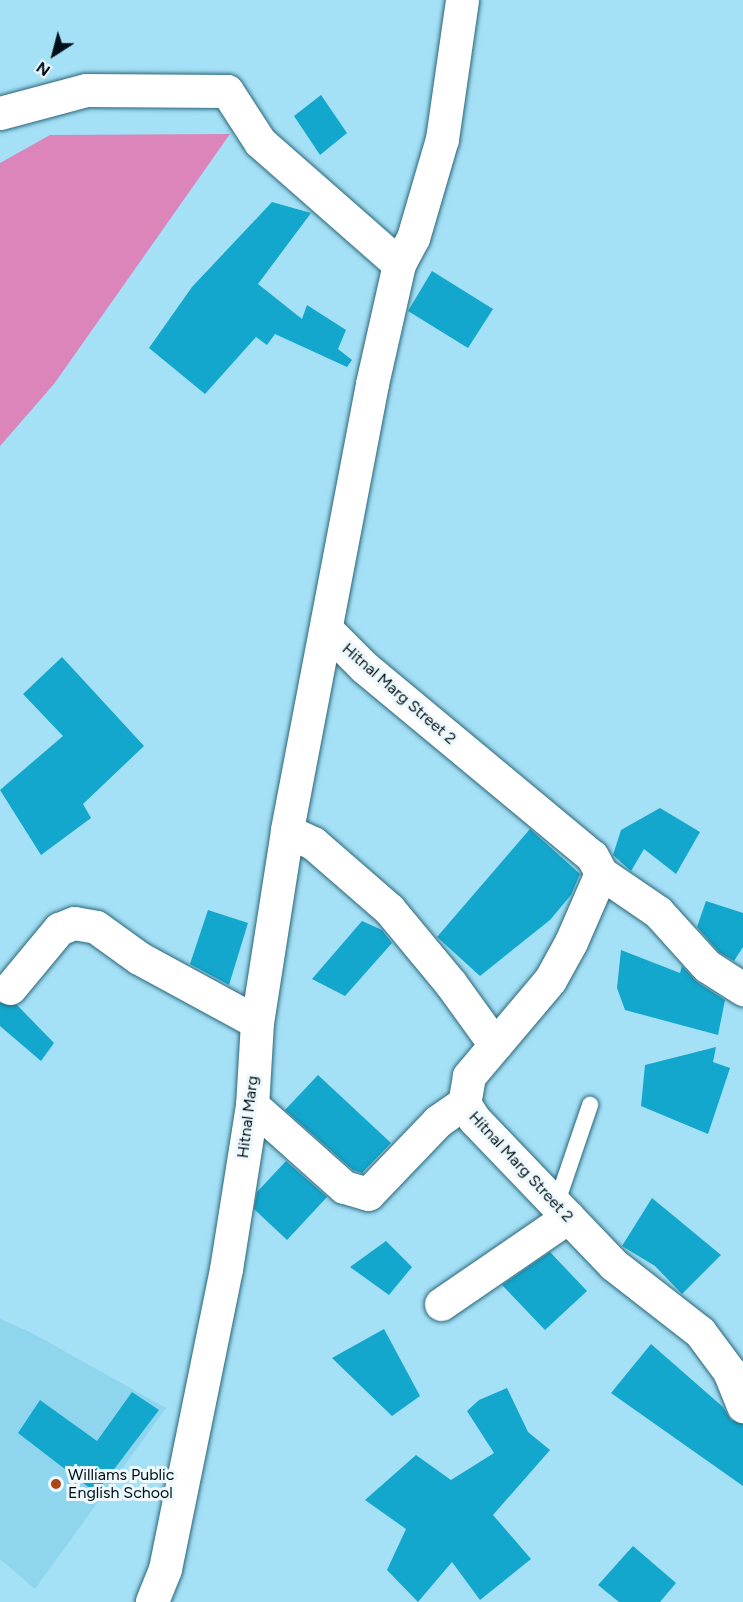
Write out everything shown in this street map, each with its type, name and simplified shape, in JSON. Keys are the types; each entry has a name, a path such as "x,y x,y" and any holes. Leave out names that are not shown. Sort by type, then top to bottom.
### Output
{"street":[{"name":"Hitnal Marg","path":"152,1602 165,1569 226,1269 252,1105 257,1022 287,831 326,629 399,264 413,238 442,139 462,0"},
{"path":"0,114 86,90 227,92 260,142 351,226 399,264"},
{"name":"Hitnal Marg Street 2","path":"326,629 364,667 592,856 601,873 594,895 550,980 469,1076 464,1103 474,1119 614,1265 700,1332 729,1371 743,1406"},
{"path":"287,831 313,843 390,909 451,984 495,1045"},
{"path":"601,873 658,912 707,966 743,989"},
{"path":"10,988 59,929 74,923 96,927 139,958 257,1022"},
{"path":"252,1105 344,1187 368,1194 438,1121 464,1103"},
{"path":"441,1304 562,1211"}],"lane":[{"path":"562,1211 590,1105"}],"shaded area":[{"path":"230,134 54,384 0,446 0,163 50,135"},
{"name":"Williams Public English School","path":"0,1319 30,1332 166,1408 35,1589 0,1559"}],"building":[{"path":"321,95 347,133 320,155 294,116"},
{"path":"272,202 311,213 258,284 302,319 307,305 346,330 338,349 352,360 347,367 275,334 267,345 256,337 205,394 149,348 192,287"},
{"path":"432,271 493,309 468,348 408,311"},
{"path":"62,657 144,746 83,804 91,818 41,855 0,790 63,736 23,694"},
{"path":"660,808 700,832 676,874 644,849 631,871 613,855 621,830"},
{"path":"530,829 580,874 571,895 550,920 480,976 437,937"},
{"path":"706,901 743,913 743,947 734,961 719,952 697,927"},
{"path":"208,910 248,923 229,985 190,964"},
{"path":"362,921 382,930 392,943 345,996 312,979"},
{"path":"621,950 680,973 682,966 697,982 725,1000 718,1035 625,1010 617,988"},
{"path":"0,1003 17,1005 54,1043 41,1061 0,1026"},
{"path":"716,1047 713,1062 730,1068 708,1134 641,1106 645,1065"},
{"path":"318,1075 391,1143 362,1173 353,1170 285,1110"},
{"path":"286,1161 327,1197 287,1240 254,1209 257,1192"},
{"path":"652,1198 721,1255 682,1294 655,1266 622,1246"},
{"path":"386,1241 412,1267 389,1295 350,1267"},
{"path":"550,1252 587,1291 545,1330 502,1285"},
{"path":"384,1329 420,1396 392,1416 332,1358"},
{"path":"651,1344 723,1407 731,1420 743,1424 743,1486 611,1393"},
{"path":"507,1388 528,1432 550,1450 493,1515 531,1559 480,1600 452,1562 418,1602 387,1570 406,1529 365,1500 416,1455 451,1480 494,1453 467,1411 479,1400"},
{"path":"132,1392 159,1410 96,1493 18,1433 40,1400 97,1441"},
{"path":"633,1546 676,1583 660,1602 619,1602 598,1585"}],"place":[{"name":"Williams Public English School","path":"56,1484"}]}
